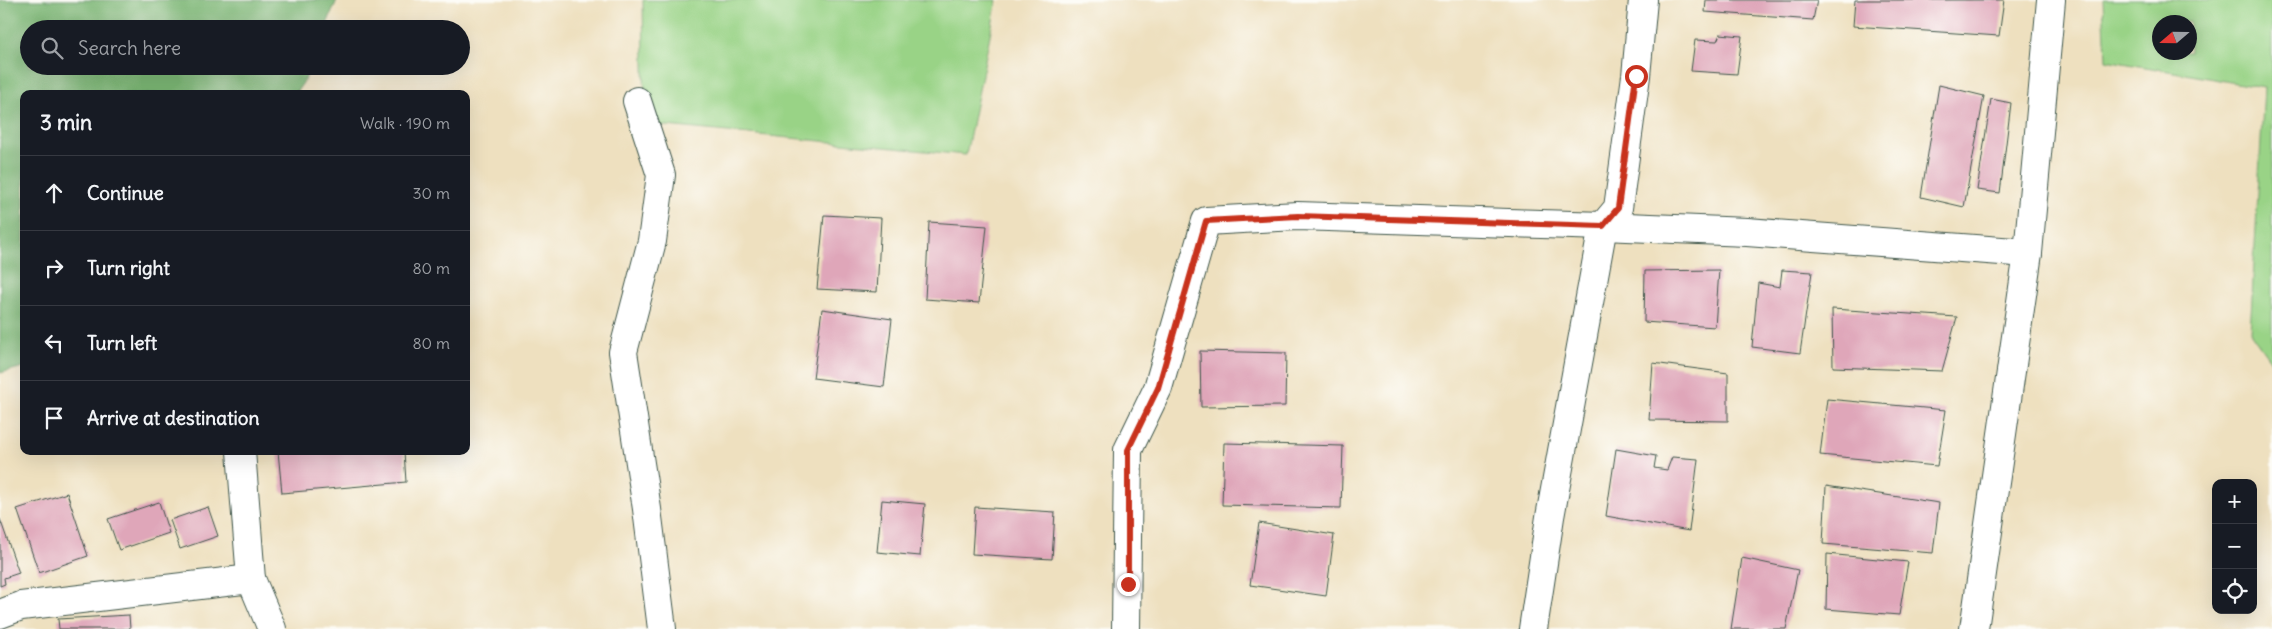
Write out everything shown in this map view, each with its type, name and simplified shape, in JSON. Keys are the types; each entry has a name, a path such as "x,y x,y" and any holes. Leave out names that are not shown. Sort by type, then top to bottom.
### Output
{"street":[{"path":"1533,629 1550,517 1603,226 1618,208 1636,76 1643,0"},
{"path":"1974,629 2028,253 2051,0"},
{"path":"637,101 662,175 652,242 623,352 647,508 662,629"},
{"path":"1126,629 1128,450 1158,388 1206,221 1298,216 1603,226 1747,232 2028,253"},
{"path":"241,455 250,580 272,629"},
{"path":"0,614 20,606 250,580"}],"green space":[{"path":"0,0 337,0 329,20 20,20 20,75 307,75 298,90 20,90 20,368 0,373"},
{"path":"643,0 997,0 966,155 645,124"},
{"path":"2103,0 2272,0 2272,363 2250,332 2264,88 2106,60"}],"building":[{"path":"1706,0 1817,0 1813,20 1705,12"},
{"path":"1855,0 2004,0 1999,36 1853,26"},
{"path":"1720,34 1742,36 1737,74 1691,71 1695,40 1717,41"},
{"path":"1939,85 1984,96 1964,207 1921,197"},
{"path":"1991,99 2011,103 2000,193 1977,190"},
{"path":"824,215 881,218 877,292 817,289"},
{"path":"929,222 987,226 979,303 925,299"},
{"path":"1719,270 1715,327 1644,322 1645,271"},
{"path":"1782,270 1812,272 1800,353 1752,347 1758,283 1780,287"},
{"path":"822,309 892,319 884,387 813,378"},
{"path":"1832,309 1957,317 1942,371 1833,367"},
{"path":"1200,351 1286,353 1285,406 1201,407"},
{"path":"1653,363 1728,373 1728,421 1649,420"},
{"path":"1827,399 1946,410 1937,466 1820,455"},
{"path":"1224,443 1343,446 1341,508 1222,505"},
{"path":"1616,449 1656,456 1654,468 1667,470 1672,457 1698,459 1689,531 1606,516"},
{"path":"278,455 404,455 406,482 282,493"},
{"path":"1826,486 1939,503 1933,553 1823,544"},
{"path":"67,493 88,556 39,573 17,509"},
{"path":"882,500 925,504 920,556 877,552"},
{"path":"159,502 169,533 119,550 108,519"},
{"path":"208,507 218,536 180,549 170,520"},
{"path":"975,507 1055,512 1052,559 972,554"},
{"path":"0,519 19,573 4,578 5,584 0,586"},
{"path":"1259,523 1334,535 1326,596 1250,585"},
{"path":"1827,554 1908,562 1899,615 1826,609"},
{"path":"1742,558 1798,570 1786,629 1731,629"},
{"path":"129,615 130,629 59,629 58,619"}],"route":[{"path":"1128,584 1128,450 1158,388 1206,221 1298,216 1603,226 1618,208 1636,76"}]}
